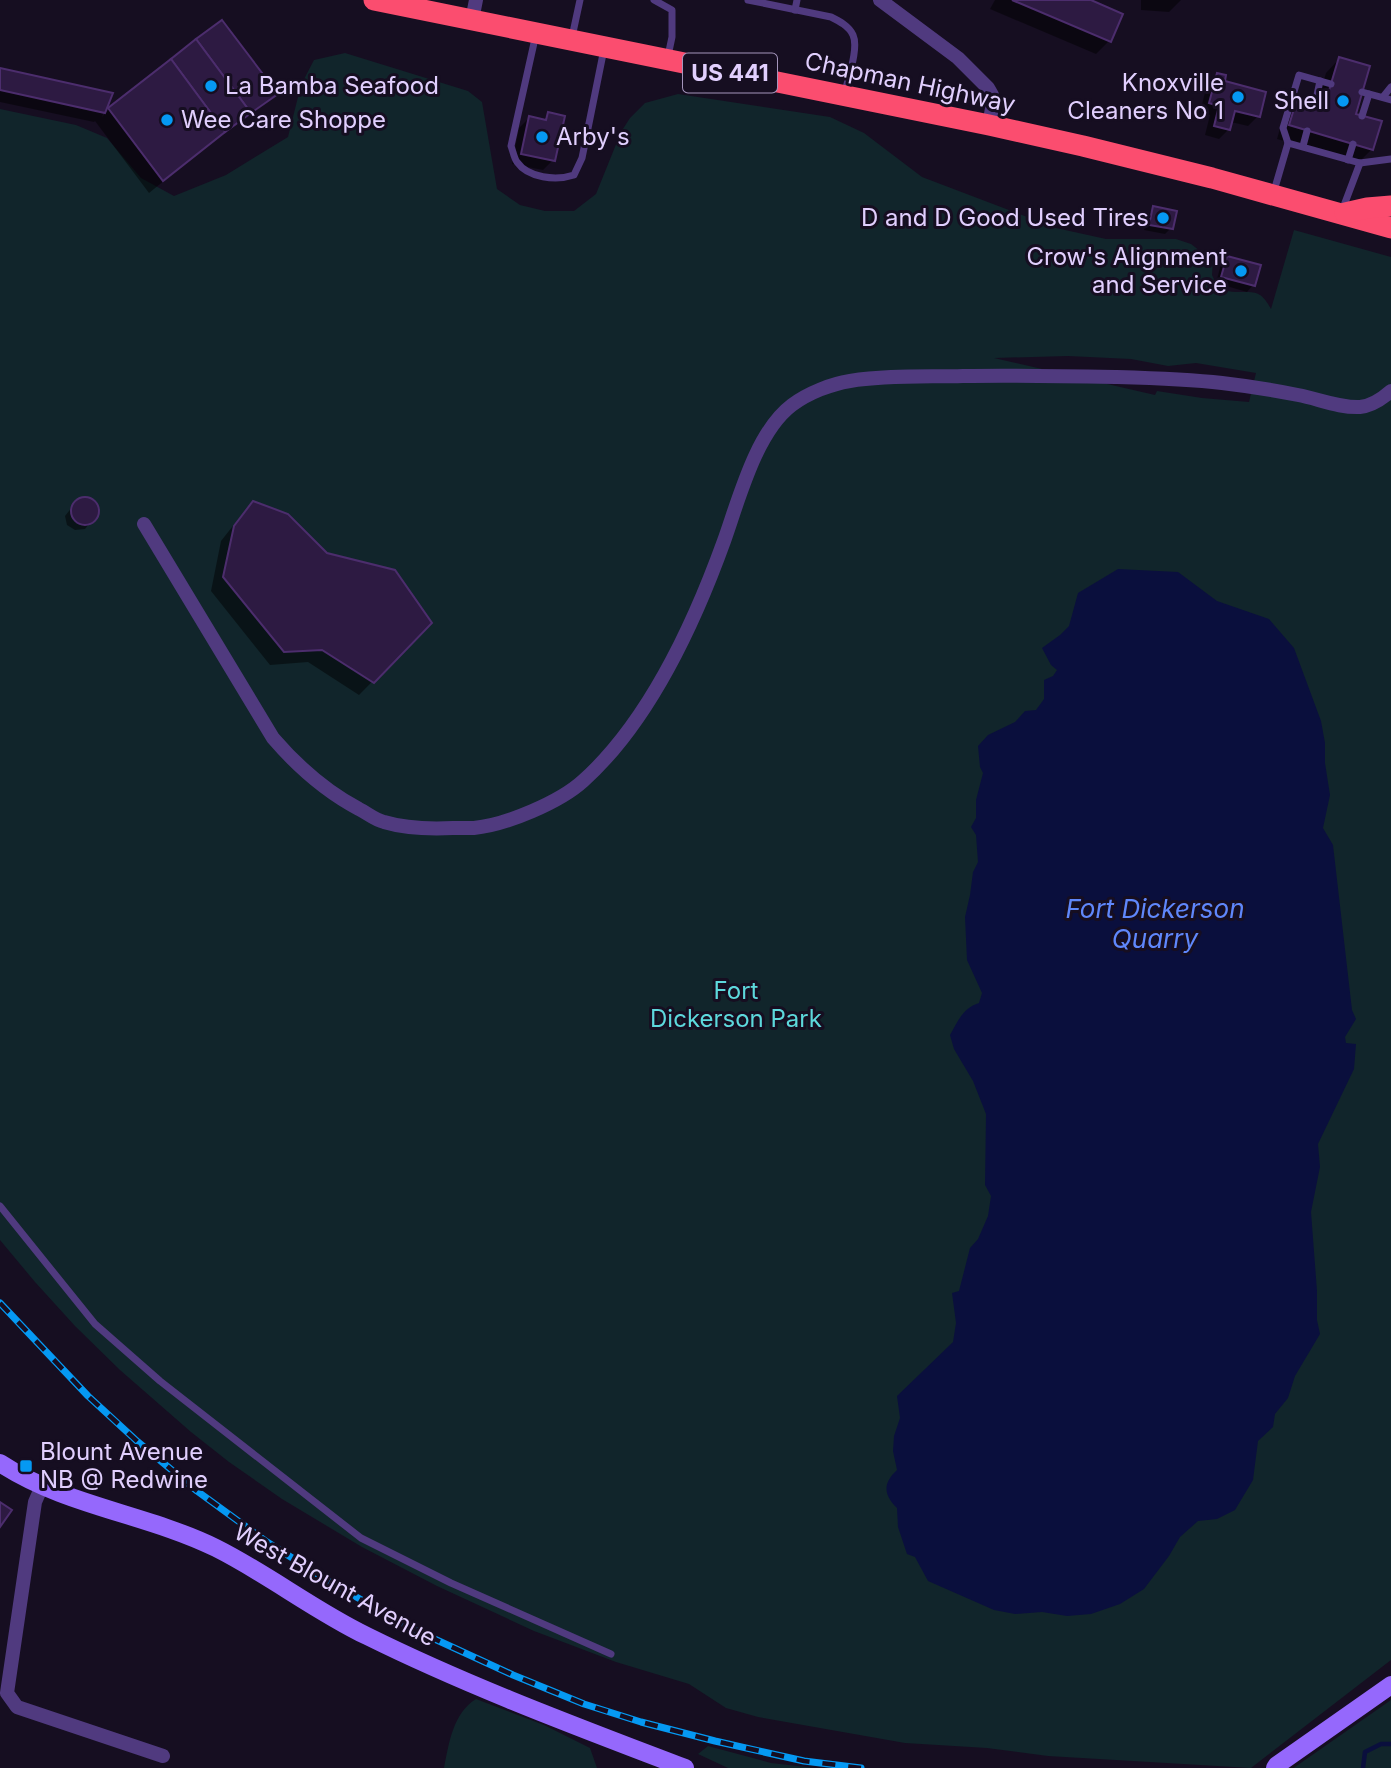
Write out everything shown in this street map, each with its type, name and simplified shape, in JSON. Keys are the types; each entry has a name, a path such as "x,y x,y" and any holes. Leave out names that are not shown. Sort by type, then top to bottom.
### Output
{"highway":[{"name":"Chapman Highway","path":"374,0 474,10 536,33 571,41 1083,146 1212,178 1391,228"},
{"path":"1341,214 1391,206"}],"street":[{"path":"880,0 958,58 988,88 993,103 989,125"},
{"path":"144,524 273,738 293,761 345,802 382,822 431,829 477,828 549,803 581,783 606,758 634,722 671,662 707,589 745,481 770,429 791,405 817,391 848,381 881,378 1027,375 1218,382 1302,395 1338,405 1364,407 1391,391"},
{"name":"West Blount Avenue","path":"0,1463 42,1486 192,1537 218,1549 364,1635 463,1681 685,1768"},
{"path":"42,1486 35,1502 7,1693 17,1707 163,1756"},
{"path":"1275,1768 1391,1685"}],"lane":[{"path":"571,41 580,0"},
{"path":"654,0 672,10"},
{"path":"667,60 673,37 674,0"},
{"path":"748,0 831,17 843,23 853,34 855,47 844,96"},
{"path":"795,10 797,0"},
{"path":"536,33 511,146 516,161 527,172 553,178 574,175 582,158 604,47"},
{"path":"1272,195 1288,142 1283,128 1299,75 1331,84"},
{"path":"1315,104 1320,81"},
{"path":"1362,116 1365,93 1387,99 1391,87"},
{"path":"1303,146 1307,131"},
{"path":"1288,142 1360,163 1391,159"},
{"path":"1348,160 1353,144"},
{"path":"1341,214 1360,163"},
{"path":"0,1206 95,1324 121,1348 361,1538 451,1583 611,1654"}],"green space":[{"name":"Fort Dickerson Park","path":"345,53 468,91 482,102 497,189 520,205 545,211 574,211 596,194 621,132 630,118 645,103 678,94 830,117 864,133 922,177 1056,228 1106,239 1176,239 1191,244 1213,261 1212,275 1218,288 1232,292 1257,293 1271,309 1294,230 1391,257 1391,1660 1251,1768 1048,1756 987,1748 905,1743 758,1717 726,1708 689,1684 616,1662 534,1631 437,1586 362,1547 282,1499 229,1462 120,1370 75,1326 0,1240 0,109 76,125 107,138 141,178 174,196 226,175 288,137 301,85 314,60","holes":["1068,356 1131,359 1168,366 1196,363 1256,373 1249,402 1157,391 1155,395 994,358"]},
{"path":"476,1699 544,1725 590,1748 597,1768 444,1768 457,1720"},
{"path":"1391,1700 1391,1768 1294,1768 1295,1767"},
{"path":"708,1746 771,1763 815,1768 728,1768 698,1754"}],"water":[{"name":"Fort Dickerson Quarry","path":"1118,569 1178,572 1217,601 1269,619 1294,648 1321,721 1325,743 1330,795 1323,828 1333,845 1352,1010 1356,1019 1345,1037 1346,1043 1356,1044 1354,1069 1318,1144 1320,1167 1311,1212 1320,1334 1295,1376 1288,1398 1275,1414 1273,1427 1258,1441 1253,1480 1235,1510 1217,1519 1198,1521 1180,1537 1144,1589 1120,1604 1091,1614 1015,1614 994,1610 928,1581 915,1557 907,1554 898,1527 897,1508 886,1489 889,1479 897,1470 893,1451 894,1436 900,1418 897,1396 953,1342 956,1323 952,1293 959,1291 970,1248 978,1239 988,1216 991,1196 985,1185 986,1114 973,1081 954,1049 950,1035 965,1012 979,1003 982,993 967,960 965,917 973,872 978,862 976,835 971,827 976,818 976,800 983,773 978,746 988,735 1015,722 1025,711 1036,710 1044,699 1044,680 1053,676 1057,670 1051,665 1042,648 1069,626 1078,593"}],"building":[{"path":"1012,0 1091,0 1123,14 1111,42"},
{"path":"222,20 278,94 251,113 196,39"},
{"name":"La Bamba Seafood","path":"196,39 251,113 225,132 171,59"},
{"name":"Shell","path":"1339,57 1370,66 1356,114 1382,121 1373,150 1289,125 1297,99 1324,107"},
{"name":"Wee Care Shoppe","path":"171,59 225,132 163,181 108,108"},
{"path":"0,68 113,93 105,113 0,90"},
{"name":"Knoxville Cleaners No 1","path":"1217,73 1226,75 1225,81 1266,92 1260,117 1235,111 1230,130 1214,126 1219,106 1209,103"},
{"name":"Arby's","path":"548,112 565,116 555,161 521,154 529,116 546,120"},
{"name":"D and D Good Used Tires","path":"1153,206 1177,211 1173,229 1149,225"},
{"name":"Crow's Alignment and Service","path":"1227,256 1261,265 1255,286 1221,277"},
{"path":"85,497 95,501 99,511 95,521 85,525 75,521 71,511 75,501"},
{"path":"253,501 288,514 327,553 395,570 432,623 374,683 322,650 284,652 223,577 234,526"},
{"path":"0,1502 12,1510 0,1527"}],"waterway":[{"path":"1363,1768 1365,1752 1381,1744 1391,1744"}],"railway":[{"path":"0,1303 88,1396 197,1491 267,1542 335,1585 415,1630 584,1704 641,1722 804,1761 861,1768"}],"place":[{"name":"La Bamba Seafood","path":"211,86"},
{"name":"Knoxville Cleaners No 1","path":"1238,97"},
{"name":"Shell","path":"1343,101"},
{"name":"Wee Care Shoppe","path":"167,120"},
{"name":"Arby's","path":"542,137"},
{"name":"D and D Good Used Tires","path":"1163,218"},
{"name":"Crow's Alignment and Service","path":"1241,271"},
{"name":"Blount Avenue NB @ Redwine","path":"26,1466"}]}
